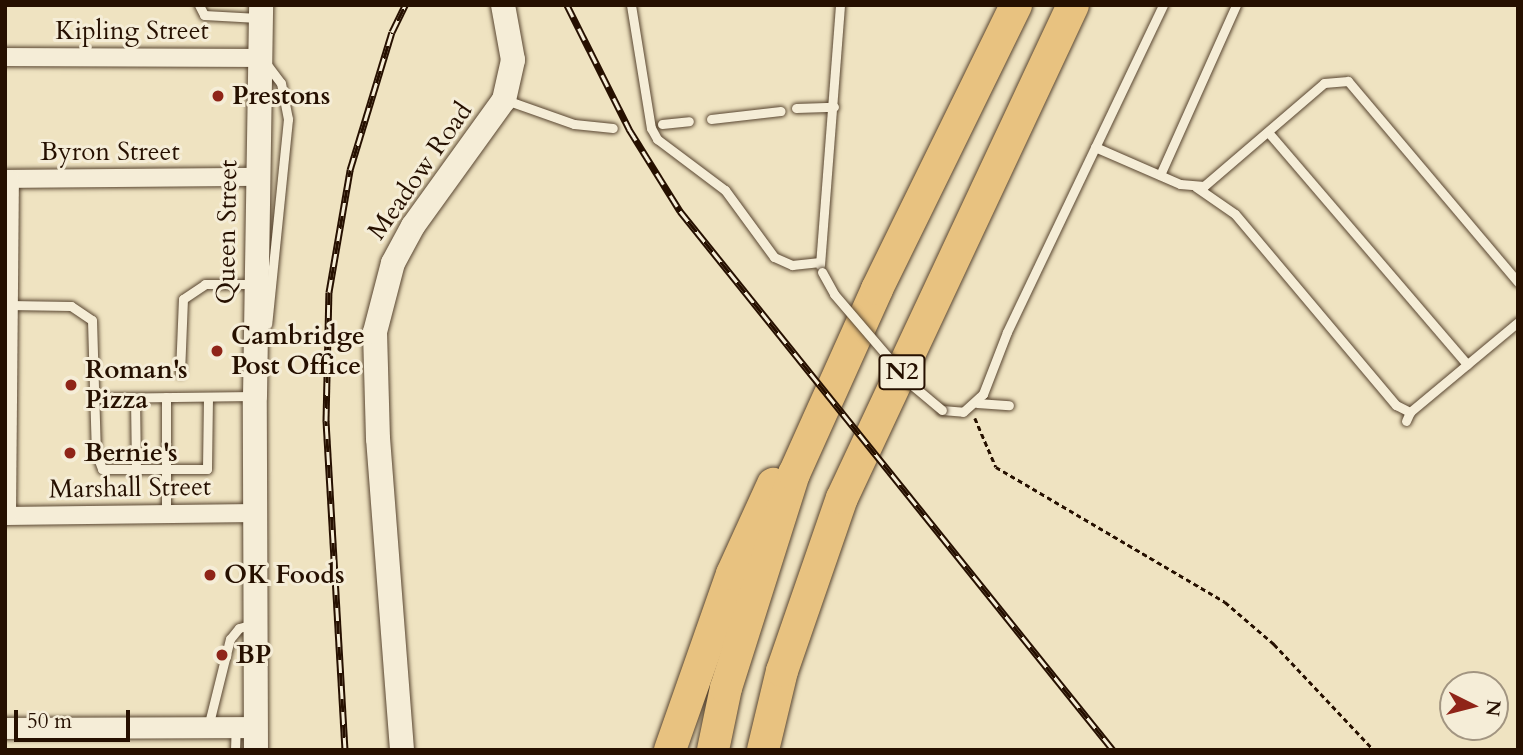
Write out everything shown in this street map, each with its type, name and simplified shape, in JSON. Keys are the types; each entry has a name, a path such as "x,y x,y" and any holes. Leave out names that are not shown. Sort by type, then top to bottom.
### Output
{"highway":[{"name":"N2","path":"713,750 726,688 794,474 877,289 1016,5"},
{"name":"N2","path":"763,750 782,671 842,498 1073,5"},
{"path":"670,750 728,585 758,514 877,289"},
{"path":"783,750 814,604 851,496 924,326"}],"main road":[{"name":"Meadow Road","path":"402,750 377,439 375,332 389,274 413,226 504,100 513,60 503,5"},
{"name":"Queen Street","path":"248,733 256,513 260,8"}],"street":[{"name":"Kipling Street","path":"5,57 259,58"},
{"name":"Byron Street","path":"8,179 257,177"},
{"path":"6,516 8,179"},
{"name":"Marshall Street","path":"6,516 256,513"},
{"path":"5,728 208,727 248,733"}],"lane":[{"path":"199,5 204,15 260,8"},
{"path":"631,5 651,128 657,139 725,190 774,257 792,265 820,262"},
{"path":"840,5 820,262 822,272 834,294 912,385 942,410 953,413 974,405 1009,405"},
{"path":"974,405 1163,5"},
{"path":"1160,175 1236,5"},
{"path":"95,398 255,396 264,360 288,119 281,83 259,58"},
{"path":"1196,187 1211,180 1324,83 1348,81 1518,282"},
{"path":"504,100 561,120 613,128"},
{"path":"796,108 834,107"},
{"path":"711,119 781,111"},
{"path":"662,124 689,121"},
{"path":"1268,132 1467,364"},
{"path":"1096,147 1160,175 1196,187 1234,214 1408,416 1518,322"},
{"path":"180,373 183,299 205,284 256,285"},
{"path":"9,306 71,306 92,320 97,465 109,471 207,469 208,397"},
{"path":"166,397 166,514"},
{"path":"135,398 136,471"},
{"path":"208,727 230,639 250,625"},
{"path":"235,750 248,733"}],"path":[{"path":"974,405 996,467 1225,602 1274,644 1374,750"}],"railway":[{"path":"345,750 326,421 329,292 350,170 392,32 405,5"},
{"path":"567,5 629,129 680,211 1113,750"}],"place":[{"name":"Prestons","path":"218,96"},
{"name":"Cambridge Post Office","path":"217,351"},
{"name":"Roman's Pizza","path":"71,385"},
{"name":"Bernie's","path":"70,453"},
{"name":"OK Foods","path":"210,575"},
{"name":"BP","path":"222,655"}]}
